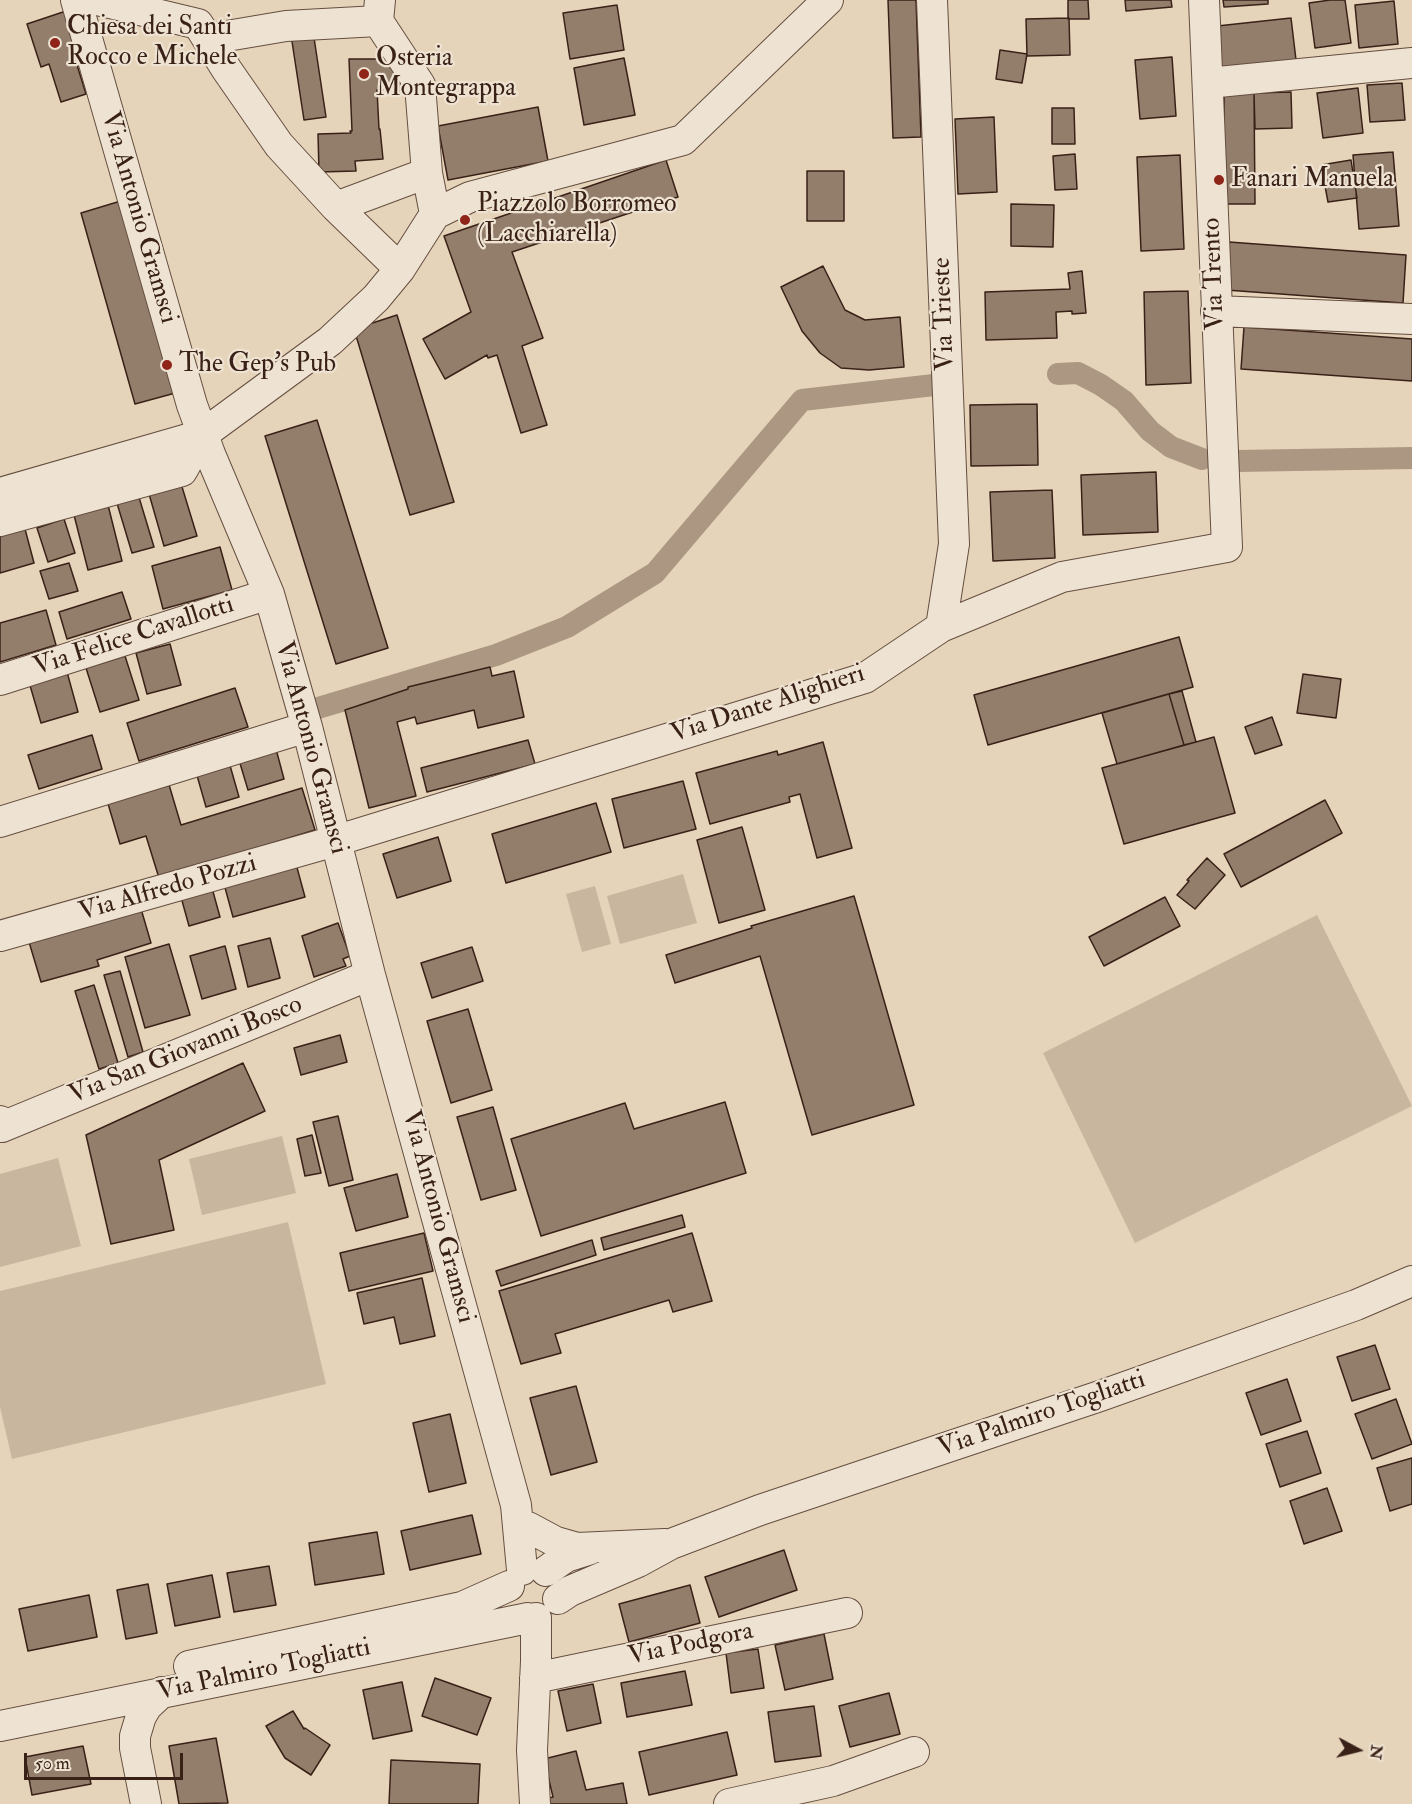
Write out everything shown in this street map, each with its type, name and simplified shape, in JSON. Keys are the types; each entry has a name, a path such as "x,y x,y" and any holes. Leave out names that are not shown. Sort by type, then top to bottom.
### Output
{"street":[{"name":"Via Antonio Gramsci","path":"76,0 202,435 268,594 306,727 370,975 522,1516 540,1555 529,1574"},
{"path":"97,0 198,24 279,145 336,207 400,268"},
{"path":"0,494 202,435 330,341 376,298 400,268 435,214 470,197 683,140 828,0"},
{"name":"Via Trieste","path":"932,0 954,544 941,627"},
{"name":"Via Trento","path":"1204,0 1227,547"},
{"path":"208,39 379,10 420,85 427,173 435,214"},
{"path":"1208,83 1412,63"},
{"path":"336,207 427,173"},
{"path":"1216,311 1412,319"},
{"path":"0,521 182,471 202,435"},
{"name":"Via Dante Alighieri","path":"335,841 865,678 941,627 1062,577 1227,547"},
{"name":"Via Felice Cavallotti","path":"0,681 268,594"},
{"path":"0,822 306,727"},
{"name":"Via Alfredo Pozzi","path":"0,936 335,841"},
{"name":"Via San Giovanni Bosco","path":"1,1124 370,975"},
{"name":"Via Palmiro Togliatti","path":"0,1726 540,1612 579,1587 638,1562 671,1544 760,1510 1111,1392 1356,1305 1412,1281"},
{"name":"Via Palmiro Togliatti","path":"522,1516 556,1542 577,1548 671,1544"},
{"name":"Via Palmiro Togliatti","path":"0,1707 462,1607 566,1557 591,1549"},
{"path":"535,1804 532,1750 540,1612 556,1583 529,1574 509,1600 516,1612 540,1612"},
{"name":"Via Podgora","path":"535,1678 847,1613"},
{"path":"146,1804 135,1748 135,1736 141,1716 154,1698 162,1692"},
{"path":"79,1709 105,1715 115,1720 130,1736 135,1748"},
{"path":"729,1804 836,1792 914,1752"}],"shaded area":[{"path":"683,874 697,923 620,944 607,896"},
{"path":"595,886 611,944 582,952 566,894"},
{"path":"1317,915 1412,1106 1135,1243 1043,1053"},
{"path":"282,1136 296,1193 202,1215 189,1159"},
{"path":"58,1158 81,1246 0,1267 0,1174"},
{"path":"288,1222 326,1384 12,1459 0,1407 0,1291"}],"building":[{"path":"888,0 916,0 921,137 893,138"},
{"path":"1068,0 1088,0 1089,19 1068,19"},
{"path":"1125,0 1171,0 1172,7 1126,11"},
{"path":"1223,0 1268,0 1268,4 1224,7"},
{"path":"1345,0 1351,43 1315,48 1309,3"},
{"path":"1394,1 1398,44 1359,48 1355,5"},
{"path":"617,5 624,50 570,59 563,13"},
{"name":"Chiesa dei Santi Rocco e Michele","path":"66,11 83,63 77,65 86,94 61,102 49,64 41,67 27,24"},
{"path":"1069,18 1070,55 1027,56 1026,19"},
{"path":"1291,18 1296,60 1212,68 1208,27"},
{"path":"313,31 326,117 304,120 291,35"},
{"path":"1000,50 1027,54 1022,83 996,79"},
{"path":"394,56 408,88 398,91 397,88 377,90 383,159 355,161 356,171 319,172 318,134 351,133 352,131 349,59"},
{"path":"1172,57 1176,116 1140,119 1135,60"},
{"path":"624,58 635,115 584,125 574,68"},
{"path":"1402,83 1405,120 1370,122 1367,85"},
{"path":"1358,88 1363,133 1323,138 1317,93"},
{"path":"1291,92 1292,128 1255,129 1254,93"},
{"path":"1224,93 1254,93 1255,204 1224,204"},
{"path":"538,107 548,161 448,180 438,126"},
{"path":"1052,108 1074,108 1075,144 1052,144"},
{"path":"994,117 997,192 958,194 955,119"},
{"path":"1393,152 1399,226 1359,229 1353,155"},
{"path":"1075,154 1077,189 1055,190 1053,156"},
{"path":"1180,155 1184,249 1141,251 1137,157"},
{"path":"666,160 678,197 512,252 543,338 522,346 547,425 521,433 497,355 488,358 487,355 445,379 423,339 471,312 444,236"},
{"path":"1351,160 1357,198 1328,202 1321,165"},
{"path":"807,171 844,171 844,221 807,221"},
{"path":"124,200 179,392 135,404 81,213"},
{"path":"1011,204 1054,205 1053,247 1011,246"},
{"path":"1229,242 1406,255 1403,303 1226,290"},
{"path":"823,266 845,310 865,320 900,317 904,367 869,370 841,368 820,353 802,331 781,287"},
{"path":"1082,271 1086,313 1056,312 1057,338 986,340 985,292 1070,289 1068,273"},
{"path":"1188,291 1191,383 1146,385 1144,292"},
{"path":"397,315 454,502 410,515 354,329"},
{"path":"1244,327 1412,339 1412,381 1241,369"},
{"path":"1037,404 1038,465 971,466 970,405"},
{"path":"317,420 388,648 336,664 265,436"},
{"path":"1156,472 1158,532 1083,535 1081,475"},
{"path":"179,477 197,536 164,546 147,487"},
{"path":"1052,490 1055,558 993,561 990,492"},
{"path":"138,494 154,547 132,553 116,500"},
{"path":"108,505 122,561 88,570 74,515"},
{"path":"64,519 75,553 48,562 37,528"},
{"path":"25,529 34,563 0,573 0,536"},
{"path":"220,547 232,590 163,609 152,566"},
{"path":"69,563 78,591 49,599 40,571"},
{"path":"122,592 131,619 67,639 59,612"},
{"path":"46,610 56,645 0,662 0,623"},
{"path":"1179,637 1193,687 988,745 974,695"},
{"path":"170,644 181,685 147,694 136,653"},
{"path":"125,656 139,700 100,712 86,668"},
{"path":"490,667 492,676 514,671 524,717 478,728 474,710 417,724 415,717 397,722 416,796 369,808 345,710 408,689 408,687"},
{"path":"67,672 78,712 41,723 29,682"},
{"path":"1303,674 1341,679 1336,718 1297,713"},
{"path":"235,688 248,727 139,761 127,723"},
{"path":"1182,691 1196,742 1184,745 1169,694"},
{"path":"1169,694 1184,745 1117,764 1102,713"},
{"path":"1272,717 1282,745 1255,754 1245,727"},
{"path":"92,735 102,769 39,789 28,755"},
{"path":"1214,737 1235,813 1124,844 1102,768"},
{"path":"528,740 535,764 427,792 421,768"},
{"path":"823,742 852,848 817,858 800,794 789,797 790,802 710,824 696,773 777,751 778,755"},
{"path":"276,749 284,779 248,790 239,760"},
{"path":"229,762 239,797 206,807 196,772"},
{"path":"167,778 181,825 302,788 315,830 159,878 146,836 120,844 106,797"},
{"path":"683,781 696,829 624,848 612,799"},
{"path":"1325,800 1342,833 1241,887 1224,854"},
{"path":"596,803 611,852 506,883 492,834"},
{"path":"742,827 765,910 719,923 697,840"},
{"path":"438,837 451,881 397,898 383,854"},
{"path":"1207,858 1225,875 1195,909 1177,895"},
{"path":"296,864 305,897 233,917 224,884"},
{"path":"212,888 220,917 189,926 181,897"},
{"path":"854,896 914,1105 812,1135 760,956 675,983 666,955 752,928 751,926"},
{"path":"1165,897 1180,926 1104,966 1089,937"},
{"path":"139,902 151,943 97,960 99,966 41,982 29,942"},
{"path":"338,923 350,956 343,959 346,966 314,977 302,936"},
{"path":"270,938 280,978 248,987 238,946"},
{"path":"169,944 190,1015 145,1028 125,957"},
{"path":"225,946 236,989 202,999 190,956"},
{"path":"472,947 483,981 432,998 421,963"},
{"path":"120,971 143,1052 128,1057 104,975"},
{"path":"94,985 118,1063 99,1069 75,991"},
{"path":"468,1009 492,1090 451,1103 427,1021"},
{"path":"340,1035 347,1062 301,1075 294,1048"},
{"path":"243,1063 265,1111 159,1160 174,1230 111,1244 86,1135"},
{"path":"725,1102 746,1173 541,1236 511,1139 625,1103 634,1129"},
{"path":"493,1107 516,1190 481,1200 457,1117"},
{"path":"338,1116 353,1180 329,1186 313,1122"},
{"path":"312,1135 321,1173 305,1176 297,1139"},
{"path":"397,1174 408,1217 356,1231 344,1188"},
{"path":"682,1215 685,1227 604,1250 601,1238"},
{"path":"424,1233 433,1271 349,1291 340,1253"},
{"path":"692,1233 712,1301 673,1312 669,1300 555,1334 561,1353 521,1364 499,1291"},
{"path":"592,1240 596,1255 501,1286 496,1271"},
{"path":"422,1278 435,1336 400,1344 394,1317 364,1324 357,1293"},
{"path":"1375,1345 1390,1389 1352,1401 1337,1357"},
{"path":"1287,1379 1301,1421 1261,1435 1246,1393"},
{"path":"576,1386 597,1462 551,1475 530,1398"},
{"path":"1396,1399 1412,1444 1372,1459 1355,1414"},
{"path":"450,1414 466,1483 429,1492 413,1423"},
{"path":"1307,1431 1321,1473 1280,1487 1266,1444"},
{"path":"1412,1458 1412,1504 1390,1511 1377,1468"},
{"path":"1327,1488 1342,1531 1304,1544 1290,1501"},
{"path":"472,1515 481,1554 410,1570 401,1531"},
{"path":"377,1532 384,1574 315,1585 309,1543"},
{"path":"784,1550 797,1590 719,1617 705,1577"},
{"path":"269,1566 276,1605 234,1612 227,1573"},
{"path":"212,1575 220,1617 175,1626 167,1584"},
{"path":"148,1584 157,1633 126,1639 117,1590"},
{"path":"690,1585 700,1623 629,1642 619,1604"},
{"path":"89,1595 97,1637 28,1651 19,1609"},
{"path":"824,1634 833,1679 785,1690 775,1645"},
{"path":"758,1649 764,1688 731,1693 726,1653"},
{"path":"685,1671 692,1705 627,1717 621,1683"},
{"path":"435,1678 491,1698 477,1735 422,1716"},
{"path":"402,1682 412,1731 373,1739 363,1690"},
{"path":"593,1684 601,1723 567,1731 558,1691"},
{"path":"889,1693 900,1734 850,1747 839,1706"},
{"path":"814,1706 821,1756 775,1762 768,1712"},
{"path":"293,1711 304,1729 330,1745 311,1775 285,1758 266,1726"},
{"path":"727,1732 737,1775 649,1795 639,1752"},
{"path":"216,1738 228,1803 179,1804 169,1746"},
{"path":"83,1746 91,1784 32,1795 25,1757"},
{"path":"576,1751 586,1790 623,1783 627,1804 550,1804 549,1798 553,1797 544,1759"},
{"path":"391,1760 480,1764 478,1804 389,1804"}],"waterway":[{"path":"1058,374 1078,373 1101,385 1124,401 1150,431 1171,447 1202,459"},
{"path":"318,708 496,655 567,627 655,573 802,400 934,385"},
{"path":"1238,461 1412,458"}],"place":[{"name":"Chiesa dei Santi Rocco e Michele","path":"55,43"},
{"name":"Osteria Montegrappa","path":"364,74"},
{"name":"Fanari Manuela","path":"1219,180"},
{"name":"Piazzolo Borromeo (Lacchiarella)","path":"465,220"},
{"name":"The Gep's Pub","path":"167,365"}]}
